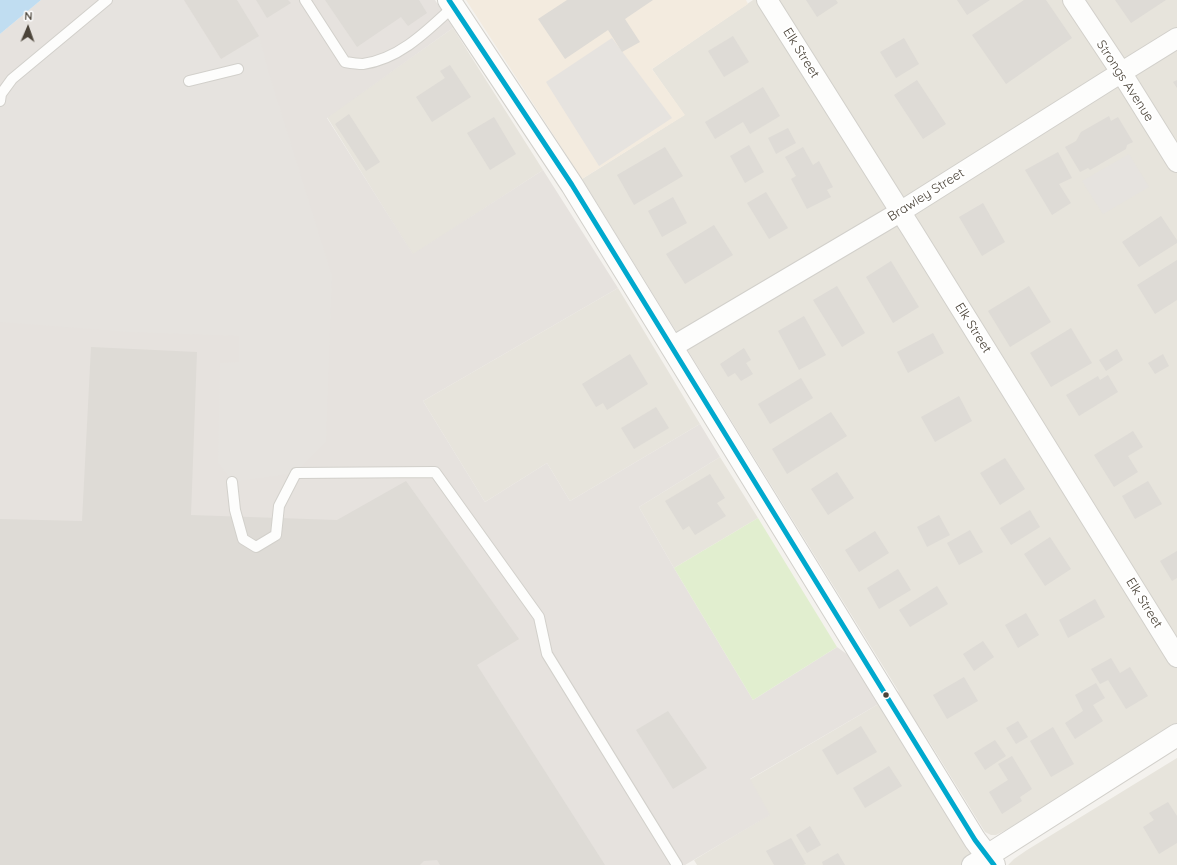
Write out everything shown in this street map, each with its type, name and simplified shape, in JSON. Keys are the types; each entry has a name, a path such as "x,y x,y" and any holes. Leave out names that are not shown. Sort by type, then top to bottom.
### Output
{"street":[{"name":"Elk Street","path":"767,0 1177,657"},
{"name":"Strongs Avenue","path":"1073,0 1121,72 1177,162"},
{"path":"452,3 572,185 969,830 984,862 1177,735"},
{"name":"Brawley Street","path":"672,347 900,212 1177,38"}],"lane":[{"path":"0,101 1,94 12,79 107,0"},
{"path":"305,0 345,62 362,64 376,61 394,54 425,34 452,3"},
{"path":"189,81 238,69"},
{"path":"232,482 235,510 243,539 256,547 276,535 279,506 296,473 435,472 539,617 547,654 677,865"}],"shaded area":[{"path":"41,0 435,0 453,28 327,118 413,254 543,170 618,288 423,401 485,502 547,463 570,501 700,424 720,457 639,507 753,700 837,647 899,692 750,779 770,815 685,865 0,865 0,34"},
{"path":"107,0 184,0 221,59 259,36 332,275 326,442 296,473 232,482 218,463 220,363 239,362 239,336 129,332 0,322 1,94"},
{"path":"466,0 746,0 748,4 652,69 685,115 582,179"},
{"path":"753,0 1177,0 1177,725 1006,830 996,835 991,835 985,832 917,722 1002,865 697,865 694,860 769,815 749,780 899,692 582,179 684,115 652,69"},
{"path":"453,28 543,170 413,255 327,117"},
{"path":"612,38 672,118 599,166 546,82"},
{"path":"1129,154 1149,187 1103,214 1082,181"},
{"path":"618,288 700,424 570,501 547,463 485,502 423,401"},
{"path":"720,457 758,518 674,568 639,507"},
{"path":"1177,758 1177,865 1008,865 1027,850"}],"green space":[{"path":"758,518 837,647 753,700 674,568"}],"water":[{"path":"0,0 41,0 0,34"}],"building":[{"path":"184,0 237,0 259,36 221,59"},
{"path":"256,0 288,0 291,3 267,18"},
{"path":"325,0 419,0 427,13 408,26 401,17 357,47"},
{"path":"567,0 653,0 625,19 640,42 622,52 608,30 565,59 538,19"},
{"path":"806,0 836,0 838,3 817,17"},
{"path":"957,0 990,0 967,15"},
{"path":"1024,0 1046,0 1072,38 1006,84 972,35"},
{"path":"1115,0 1166,0 1131,23"},
{"path":"733,36 749,62 724,77 708,51"},
{"path":"904,38 919,64 896,78 880,52"},
{"path":"450,65 471,97 432,122 416,97 445,78 440,71"},
{"path":"917,80 946,124 923,139 894,95"},
{"path":"1177,80 1177,88 1173,82"},
{"path":"763,87 780,116 750,134 743,122 715,139 705,122"},
{"path":"349,114 380,162 366,171 335,124"},
{"path":"1109,116 1111,121 1118,117 1133,142 1127,145 1126,149 1090,170 1088,168 1080,172 1065,147 1076,141 1081,132"},
{"path":"494,117 516,154 490,170 467,133"},
{"path":"788,128 796,143 776,154 768,138"},
{"path":"749,145 764,172 745,183 730,156"},
{"path":"665,147 683,176 634,205 617,175"},
{"path":"803,147 813,165 819,161 833,187 827,190 831,197 807,209 791,179 796,176 785,157"},
{"path":"1058,152 1072,178 1059,184 1071,203 1052,215 1025,170"},
{"path":"766,192 788,228 769,239 747,203"},
{"path":"673,197 687,223 662,237 648,211"},
{"path":"983,203 1005,242 982,256 959,217"},
{"path":"1161,216 1177,240 1177,243 1139,267 1122,242"},
{"path":"714,225 733,255 685,284 666,254"},
{"path":"1177,260 1177,300 1155,314 1137,285"},
{"path":"891,261 919,307 893,323 866,277"},
{"path":"837,286 865,333 842,347 813,300"},
{"path":"1029,286 1051,322 1010,347 988,311"},
{"path":"804,316 826,355 799,370 778,331"},
{"path":"1071,328 1092,363 1051,387 1030,353"},
{"path":"933,333 944,353 908,373 897,352"},
{"path":"91,347 197,352 191,515 337,520 406,481 519,639 477,665 605,865 440,865 437,860 424,861 420,865 0,865 0,519 82,521"},
{"path":"744,348 751,360 746,363 753,374 741,381 735,373 728,377 720,364"},
{"path":"1117,349 1123,360 1106,371 1099,360"},
{"path":"630,354 648,384 607,410 603,403 596,407 582,384"},
{"path":"1163,354 1169,366 1155,374 1148,363"},
{"path":"1108,375 1118,392 1079,416 1066,395 1098,376 1100,380"},
{"path":"801,378 813,398 770,424 758,404"},
{"path":"959,396 972,421 935,442 921,417"},
{"path":"656,407 669,428 634,449 621,428"},
{"path":"831,412 847,436 787,474 772,449"},
{"path":"1133,431 1143,447 1128,456 1138,472 1114,487 1094,455"},
{"path":"1005,458 1025,489 1000,505 980,473"},
{"path":"837,472 854,498 828,515 811,489"},
{"path":"710,474 725,498 717,503 726,516 695,535 689,526 683,530 665,501"},
{"path":"1148,481 1162,504 1135,519 1122,496"},
{"path":"1030,510 1040,527 1011,545 1000,528"},
{"path":"939,515 950,535 927,547 917,527"},
{"path":"970,530 983,552 959,565 947,543"},
{"path":"875,531 889,553 859,572 845,550"},
{"path":"1050,537 1071,569 1045,586 1024,554"},
{"path":"1177,551 1177,578 1172,581 1160,561"},
{"path":"898,569 911,590 879,609 867,588"},
{"path":"937,586 948,604 910,627 899,610"},
{"path":"1095,599 1105,617 1068,638 1059,620"},
{"path":"1026,613 1039,635 1018,648 1005,625"},
{"path":"983,641 994,657 974,671 963,654"},
{"path":"1111,658 1120,673 1130,667 1148,696 1126,709 1108,680 1100,684 1091,669"},
{"path":"964,677 978,701 947,719 933,695"},
{"path":"1096,683 1105,698 1093,705 1103,721 1075,739 1065,723 1083,711 1075,695"},
{"path":"668,711 707,768 673,789 636,730"},
{"path":"1018,721 1028,737 1016,744 1006,728"},
{"path":"861,726 877,752 837,775 822,750"},
{"path":"1053,727 1074,764 1051,777 1030,741"},
{"path":"995,740 1006,756 985,770 974,753"},
{"path":"1012,756 1032,789 1020,797 1022,801 1002,814 989,792 1008,780 998,764"},
{"path":"889,766 902,786 865,808 853,788"},
{"path":"1168,802 1177,816 1177,843 1159,854 1143,827 1154,820 1149,813"},
{"path":"810,826 821,845 807,853 796,835"},
{"path":"791,838 806,864 774,865 766,851"},
{"path":"838,853 845,865 823,865 822,862"}],"transit line":[{"path":"449,0 572,185 975,840 994,865"}]}
